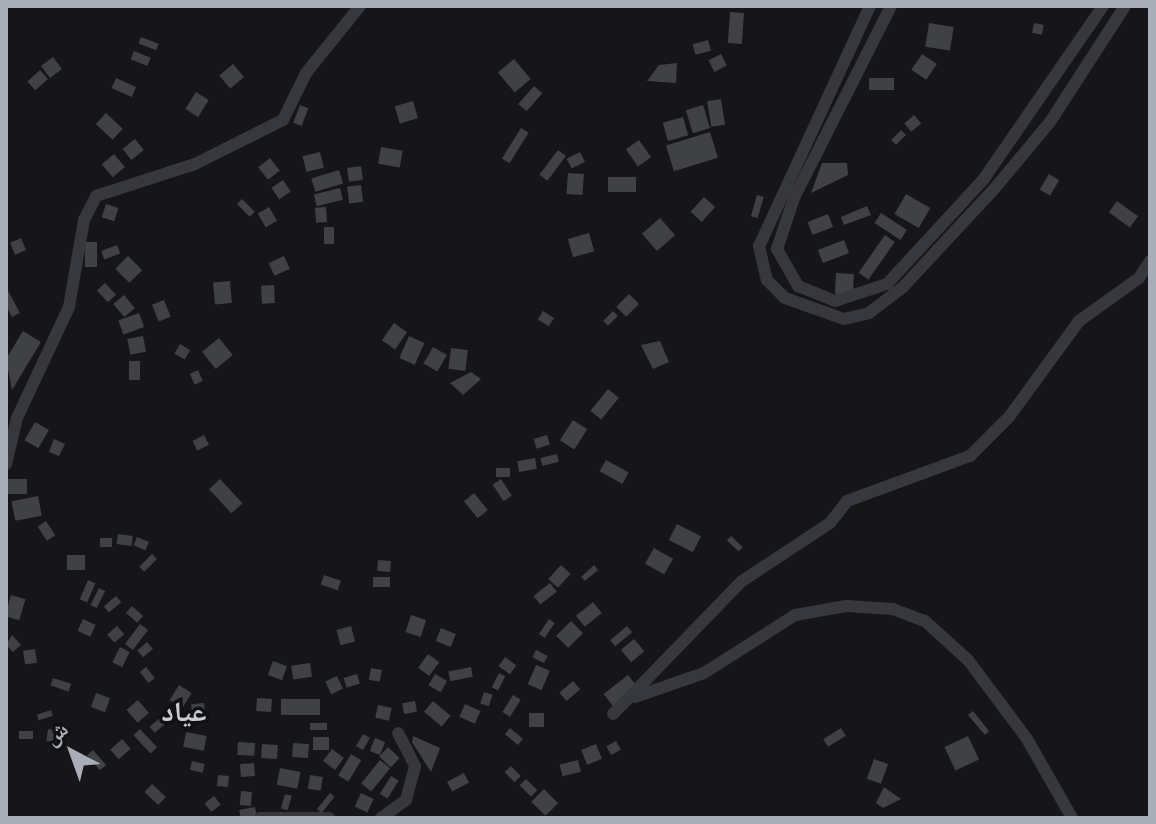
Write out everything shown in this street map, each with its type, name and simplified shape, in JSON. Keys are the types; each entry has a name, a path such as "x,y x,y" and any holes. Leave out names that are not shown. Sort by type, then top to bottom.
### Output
{"street":[{"path":"6,464 17,418 69,307 84,220 96,196 195,164 283,120 306,73 360,6"},
{"path":"870,6 759,246 767,280 785,298 844,319 869,313 903,287 995,188 1050,122 1125,6"},
{"path":"891,6 794,198 777,249 798,286 835,301 887,284 953,214 1045,99 1103,6"},
{"path":"613,714 632,698 742,581 830,523 847,501 970,456 1009,417 1079,321 1139,278 1150,261"},
{"path":"632,698 704,673 795,615 846,606 893,609 925,621 968,660 1027,739 1072,818"},
{"path":"381,818 406,800 415,766 398,733"},
{"path":"260,818 329,818"}],"building":[{"path":"730,12 744,13 742,44 728,43"},
{"path":"929,23 954,27 950,51 925,47"},
{"path":"1034,23 1044,25 1042,35 1032,33"},
{"path":"141,37 159,44 156,50 138,44"},
{"path":"708,40 711,51 695,55 693,44"},
{"path":"134,51 151,58 147,66 131,59"},
{"path":"721,54 727,66 714,72 709,60"},
{"path":"922,54 937,64 926,80 911,70"},
{"path":"53,57 62,69 50,78 41,66"},
{"path":"514,59 531,79 515,92 498,72"},
{"path":"677,63 676,83 647,81 659,65"},
{"path":"233,64 244,77 230,89 219,76"},
{"path":"40,70 48,79 35,90 27,81"},
{"path":"116,78 136,87 132,97 112,88"},
{"path":"869,78 894,78 894,90 869,90"},
{"path":"534,86 542,93 527,111 518,104"},
{"path":"196,92 209,100 198,117 185,109"},
{"path":"721,99 725,125 711,127 707,101"},
{"path":"413,101 418,118 400,124 395,106"},
{"path":"300,105 308,108 302,126 293,123"},
{"path":"703,105 710,128 693,133 686,110"},
{"path":"106,113 123,129 113,140 96,124"},
{"path":"914,115 921,123 911,132 904,124"},
{"path":"683,117 688,135 668,141 663,123"},
{"path":"521,128 529,133 510,163 502,159"},
{"path":"901,130 906,135 896,145 891,140"},
{"path":"710,132 718,158 674,171 666,145"},
{"path":"135,139 144,150 131,160 123,149"},
{"path":"639,140 651,157 638,166 626,149"},
{"path":"381,147 403,151 400,168 378,164"},
{"path":"558,150 566,156 547,181 539,175"},
{"path":"320,152 324,168 306,172 303,156"},
{"path":"580,152 585,162 572,169 567,159"},
{"path":"114,154 125,167 113,177 102,164"},
{"path":"270,158 280,171 268,180 258,167"},
{"path":"822,163 847,163 848,175 811,193"},
{"path":"361,166 363,180 349,182 347,168"},
{"path":"339,170 343,183 315,192 311,178"},
{"path":"568,173 584,174 582,195 567,194"},
{"path":"1049,174 1059,180 1050,196 1040,189"},
{"path":"608,177 636,177 636,192 608,192"},
{"path":"283,180 291,192 279,199 271,188"},
{"path":"361,185 363,202 349,204 347,187"},
{"path":"340,188 343,200 317,206 314,195"},
{"path":"906,194 930,208 919,228 894,214"},
{"path":"757,195 764,197 758,218 751,216"},
{"path":"704,197 715,207 702,222 691,212"},
{"path":"242,199 255,212 250,217 237,204"},
{"path":"1117,201 1138,216 1130,228 1109,212"},
{"path":"106,204 118,208 114,221 102,217"},
{"path":"867,206 871,215 844,225 841,217"},
{"path":"269,207 277,221 266,227 258,214"},
{"path":"326,207 327,222 316,223 315,208"},
{"path":"881,213 907,230 900,240 874,223"},
{"path":"828,214 833,227 812,235 807,222"},
{"path":"660,218 675,235 657,251 642,234"},
{"path":"324,227 334,227 334,244 324,244"},
{"path":"589,233 594,251 573,257 568,239"},
{"path":"885,235 895,242 868,280 859,273"},
{"path":"21,238 26,250 15,255 10,243"},
{"path":"844,240 849,253 823,263 818,250"},
{"path":"85,242 97,242 97,267 85,267"},
{"path":"117,245 120,253 104,259 101,251"},
{"path":"128,256 142,270 129,283 115,269"},
{"path":"284,256 290,269 275,276 269,263"},
{"path":"836,273 854,274 853,295 835,294"},
{"path":"230,281 232,303 215,304 213,282"},
{"path":"105,283 116,295 108,302 97,291"},
{"path":"274,285 275,303 262,304 261,286"},
{"path":"6,287 20,313 12,317 6,306"},
{"path":"629,294 639,304 626,317 616,307"},
{"path":"124,295 135,308 124,317 113,304"},
{"path":"164,300 171,317 159,322 152,305"},
{"path":"543,311 554,318 549,326 538,319"},
{"path":"613,311 618,316 608,326 603,321"},
{"path":"139,313 144,327 123,335 118,321"},
{"path":"394,323 407,332 395,349 382,340"},
{"path":"23,331 41,342 12,390 6,359"},
{"path":"143,336 146,352 130,355 127,339"},
{"path":"409,336 425,343 415,365 399,358"},
{"path":"219,338 233,355 216,369 202,352"},
{"path":"660,341 669,362 653,369 641,345"},
{"path":"180,344 190,350 185,360 174,353"},
{"path":"433,347 447,355 437,371 424,363"},
{"path":"451,348 468,350 465,371 448,369"},
{"path":"129,361 140,361 140,380 129,380"},
{"path":"198,370 203,381 195,385 190,374"},
{"path":"471,372 481,379 463,395 450,383"},
{"path":"608,389 619,398 601,420 590,411"},
{"path":"573,420 587,429 574,449 560,440"},
{"path":"35,422 49,430 38,448 24,440"},
{"path":"204,435 209,445 197,451 192,441"},
{"path":"547,435 550,445 537,449 534,439"},
{"path":"54,439 65,444 59,456 49,452"},
{"path":"557,454 559,462 542,466 541,458"},
{"path":"535,458 537,469 519,472 517,461"},
{"path":"606,460 629,473 622,484 600,471"},
{"path":"496,468 510,468 510,477 496,477"},
{"path":"7,479 27,479 27,494 7,494"},
{"path":"220,479 243,503 232,513 209,489"},
{"path":"501,479 512,496 504,501 493,484"},
{"path":"474,493 488,510 478,518 464,501"},
{"path":"38,496 42,516 15,521 11,501"},
{"path":"46,521 55,535 47,541 38,526"},
{"path":"677,524 701,536 693,552 669,540"},
{"path":"118,534 133,536 131,546 117,544"},
{"path":"731,536 743,547 739,551 727,540"},
{"path":"137,537 149,542 145,550 133,545"},
{"path":"100,538 112,538 112,547 100,547"},
{"path":"654,548 673,559 664,575 645,564"},
{"path":"152,554 157,559 144,572 139,567"},
{"path":"67,555 85,555 85,570 67,570"},
{"path":"378,560 391,561 390,572 377,571"},
{"path":"561,565 571,574 558,588 548,579"},
{"path":"594,565 598,570 585,581 581,577"},
{"path":"324,575 341,581 338,590 321,584"},
{"path":"373,577 390,577 390,587 373,587"},
{"path":"88,580 95,583 87,602 80,599"},
{"path":"550,583 557,592 540,605 533,596"},
{"path":"99,588 105,591 97,608 90,605"},
{"path":"11,595 25,599 19,620 6,616"},
{"path":"116,596 121,602 109,612 104,606"},
{"path":"593,602 602,613 585,627 576,616"},
{"path":"132,606 143,616 137,623 126,613"},
{"path":"411,615 426,620 421,637 405,632"},
{"path":"83,619 96,625 90,637 78,631"},
{"path":"549,619 555,623 545,638 539,634"},
{"path":"571,621 583,633 568,648 556,636"},
{"path":"140,624 148,630 133,650 125,644"},
{"path":"117,626 124,634 114,643 107,635"},
{"path":"351,626 355,641 341,645 337,630"},
{"path":"627,626 632,632 615,646 610,640"},
{"path":"441,628 456,634 451,647 436,641"},
{"path":"12,635 21,645 13,652 6,645"},
{"path":"634,639 644,651 631,662 621,650"},
{"path":"147,642 153,649 143,657 137,651"},
{"path":"120,647 130,652 122,667 112,662"},
{"path":"35,649 37,663 25,665 23,651"},
{"path":"536,650 548,656 544,663 532,657"},
{"path":"428,654 439,662 429,676 418,668"},
{"path":"505,657 516,665 510,674 499,666"},
{"path":"273,661 287,666 282,680 268,675"},
{"path":"310,663 312,677 293,680 291,666"},
{"path":"536,665 550,671 542,690 528,684"},
{"path":"146,667 155,678 149,683 140,672"},
{"path":"471,667 473,677 450,681 448,671"},
{"path":"371,668 382,670 380,682 369,680"},
{"path":"499,673 505,676 498,690 492,687"},
{"path":"357,674 360,684 347,688 344,678"},
{"path":"435,674 447,681 441,692 428,685"},
{"path":"628,675 638,688 613,707 604,694"},
{"path":"337,676 343,689 331,694 325,681"},
{"path":"53,678 71,684 69,691 51,686"},
{"path":"573,681 580,689 567,701 559,693"},
{"path":"179,685 192,693 182,708 169,700"},
{"path":"484,692 493,695 489,706 480,703"},
{"path":"96,693 110,698 105,712 91,707"},
{"path":"513,695 521,700 510,717 502,712"},
{"path":"257,698 272,699 271,712 256,711"},
{"path":"281,699 320,699 320,715 281,715"},
{"path":"138,700 149,713 137,723 127,710"},
{"path":"415,701 417,712 404,714 402,703"},
{"path":"433,701 451,716 442,727 424,712"},
{"path":"204,703 205,713 192,714 191,704"},
{"path":"465,704 481,711 475,724 459,717"},
{"path":"378,705 392,708 389,721 375,718"},
{"path":"51,710 53,716 39,720 37,715"},
{"path":"973,711 989,731 985,735 968,715"},
{"path":"529,713 544,713 544,727 529,727"},
{"path":"161,717 166,723 155,733 150,727"},
{"path":"310,723 327,723 327,730 310,730"},
{"path":"510,728 523,739 518,745 505,734"},
{"path":"841,728 846,736 828,747 823,739"},
{"path":"48,729 63,731 61,743 46,741"},
{"path":"140,729 157,747 150,753 133,735"},
{"path":"19,731 33,731 33,739 19,739"},
{"path":"186,732 207,736 204,751 183,747"},
{"path":"363,734 370,738 363,750 356,746"},
{"path":"413,736 440,748 431,772 412,742"},
{"path":"968,736 979,760 955,771 944,747"},
{"path":"313,737 329,737 329,750 313,750"},
{"path":"375,738 385,742 380,755 370,751"},
{"path":"122,739 131,749 119,759 110,750"},
{"path":"616,741 621,750 611,755 606,746"},
{"path":"238,742 255,743 254,756 237,755"},
{"path":"293,743 309,744 308,758 292,757"},
{"path":"262,744 278,745 277,759 261,758"},
{"path":"596,744 602,759 587,765 581,750"},
{"path":"388,747 400,758 391,767 379,757"},
{"path":"332,749 344,758 335,770 323,761"},
{"path":"93,750 106,765 100,770 87,755"},
{"path":"351,754 361,760 348,782 338,775"},
{"path":"874,759 888,764 881,784 867,779"},
{"path":"380,760 390,768 371,791 361,783"},
{"path":"578,760 581,772 562,776 560,765"},
{"path":"192,761 205,764 203,773 190,770"},
{"path":"254,763 255,776 241,777 240,764"},
{"path":"511,766 521,776 515,782 505,772"},
{"path":"280,768 301,772 297,789 277,785"},
{"path":"464,773 469,783 452,791 447,782"},
{"path":"218,775 229,776 228,787 217,786"},
{"path":"310,775 323,777 321,791 308,789"},
{"path":"391,776 399,781 388,799 380,794"},
{"path":"526,779 537,790 531,797 520,785"},
{"path":"152,784 166,797 158,805 144,792"},
{"path":"884,787 901,799 883,808 876,803"},
{"path":"544,789 558,803 545,816 531,802"},
{"path":"241,791 252,792 251,806 240,805"},
{"path":"330,793 335,797 321,813 317,809"},
{"path":"361,793 374,799 367,813 355,807"},
{"path":"285,794 292,796 288,810 281,808"},
{"path":"214,796 221,805 211,812 205,803"},
{"path":"255,807 257,817 241,818 239,810"}],"district":[{"name":"عياد","path":"184,711"}]}
